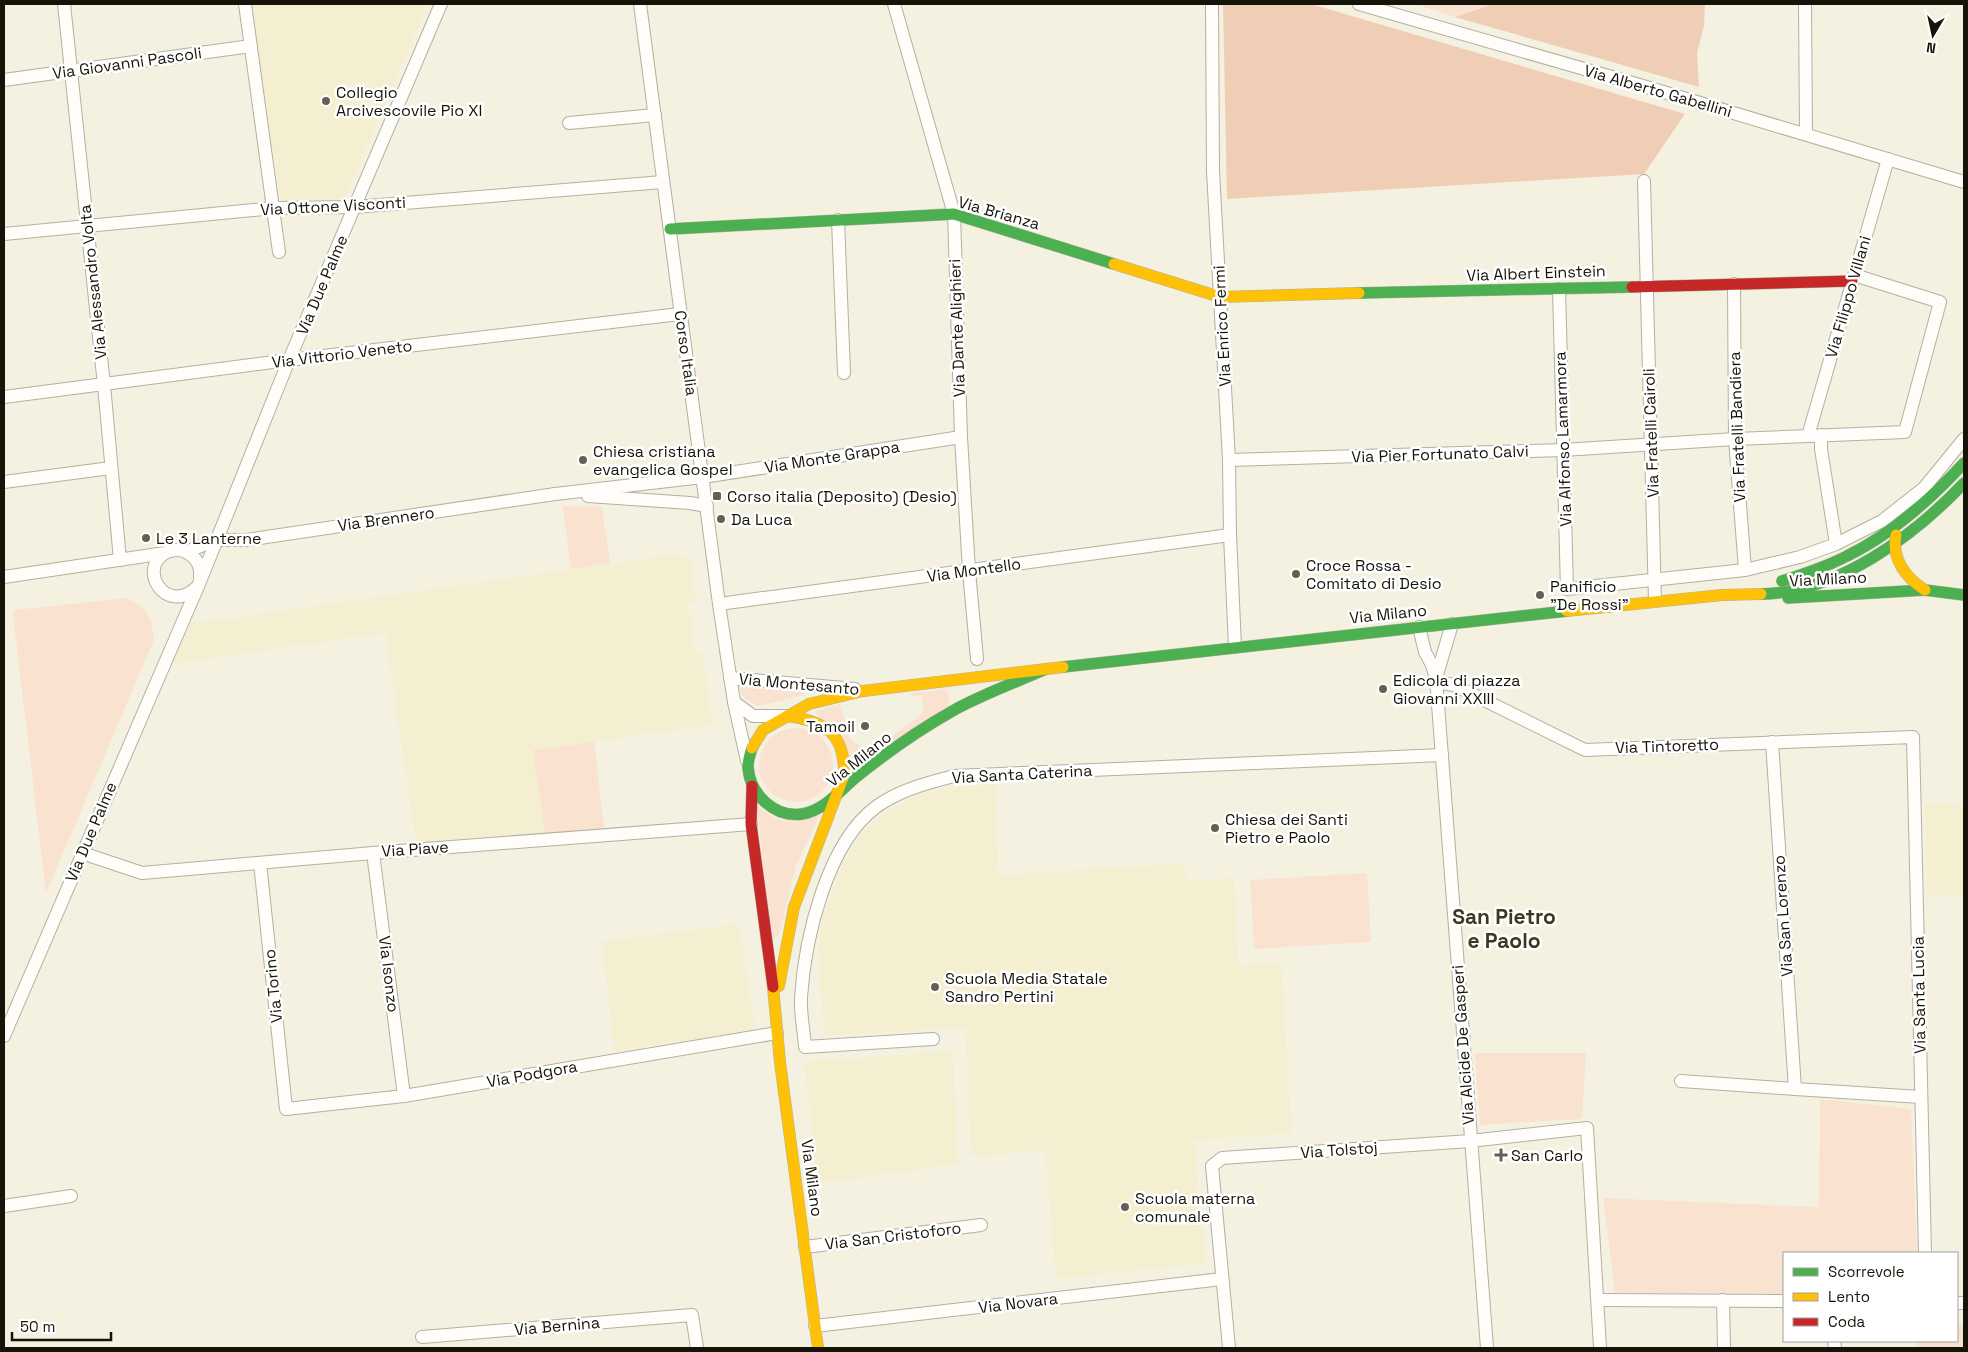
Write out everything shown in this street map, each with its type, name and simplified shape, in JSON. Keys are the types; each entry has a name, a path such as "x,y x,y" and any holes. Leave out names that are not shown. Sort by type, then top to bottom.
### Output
{"main road":[{"name":"Via Brianza","path":"670,229 954,214 1220,297"},
{"name":"Via Albert Einstein","path":"1220,297 1734,284 1853,278"},
{"name":"Via Milano","path":"1733,594 1780,582 1830,564 1878,539 1932,498 1964,462"},
{"name":"Via Milano","path":"787,716 809,704 867,691 1046,669 1655,601 1733,594 1776,593 1827,580 1893,546 1946,505 1964,483"},
{"name":"Via Milano","path":"1893,546 1904,520"},
{"path":"1893,546 1908,577 1925,590"},
{"name":"Via Milano","path":"1733,594 1756,598 1789,598 1925,590 1964,595"},
{"name":"Via Milano","path":"776,1011 782,966 794,907 835,795 910,738 956,709 1046,669"},
{"path":"787,716 801,717 820,723 835,737 844,755 844,775 835,795 821,807 802,814 782,812 764,802 752,786 748,766 752,746 763,730 787,716"},
{"name":"Via Milano","path":"752,786 751,824 818,1348"}],"street":[{"name":"Via Alessandro Volta","path":"64,4 104,385 120,560"},
{"path":"245,4 279,252"},
{"name":"Via Due Palme","path":"4,1036 198,584 290,360 441,4"},
{"name":"Corso Italia","path":"640,4 719,604 734,702 748,766"},
{"name":"Via Dante Alighieri","path":"894,4 954,214 961,437 969,571 977,659"},
{"name":"Via Enrico Fermi","path":"1212,4 1214,171 1229,460 1234,648"},
{"name":"Via Alberto Gabellini","path":"1358,4 1962,180"},
{"path":"1805,4 1806,134"},
{"name":"Via Giovanni Pascoli","path":"4,80 251,46"},
{"path":"569,123 655,115"},
{"name":"Via Filippo Villani","path":"1836,544 1821,450 1814,436 1853,278 1888,159"},
{"name":"Via Fratelli Cairoli","path":"1644,181 1655,601"},
{"name":"Via Ottone Visconti","path":"4,234 274,208 355,207 664,182"},
{"path":"838,220 844,373"},
{"name":"Via Pier Fortunato Calvi","path":"1229,460 1563,450 1736,439 1904,432 1940,302 1853,278"},
{"name":"Via Fratelli Bandiera","path":"1734,284 1736,439 1745,570"},
{"name":"Via Alfonso Lamarmora","path":"1558,289 1568,589 1655,579"},
{"name":"Via Vittorio Veneto","path":"4,397 290,360 680,314"},
{"name":"Via Monte Grappa","path":"703,477 961,437"},
{"path":"1655,579 1745,570 1800,558 1836,544 1882,521 1924,488 1964,439"},
{"path":"4,482 111,468"},
{"name":"Via Brennero","path":"216,540 246,540 556,494 703,477"},
{"name":"Via Brennero","path":"556,494 688,502 707,506"},
{"name":"Via Montello","path":"719,604 1230,535"},
{"path":"186,552 216,540"},
{"path":"4,577 165,553 174,550 186,552 193,556 199,565 198,584 186,596 173,597 159,589 154,577 133,558"},
{"path":"154,577 156,563 165,553"},
{"name":"Via Due Palme","path":"173,597 179,610 178,628"},
{"path":"1436,680 1452,624"},
{"path":"1418,627 1436,680"},
{"name":"Via Montesanto","path":"730,678 867,691"},
{"name":"Via Tintoretto","path":"1436,680 1454,685 1585,750 1914,736"},
{"name":"Via Alcide De Gasperi","path":"1436,680 1486,1348"},
{"path":"734,702 753,716 787,716"},
{"name":"Via Santa Lucia","path":"1914,736 1925,1252"},
{"name":"Via San Lorenzo","path":"1772,742 1795,1089"},
{"name":"Via Santa Caterina","path":"933,1039 805,1047 801,999 812,924 827,878 852,830 876,806 910,788 954,776 1442,755"},
{"name":"Via Piave","path":"82,853 142,873 751,824"},
{"name":"Via Isonzo","path":"373,853 404,1096"},
{"name":"Via Torino","path":"260,863 286,1109"},
{"name":"Via Podgora","path":"286,1109 404,1096 778,1034"},
{"path":"1681,1081 1921,1097"},
{"name":"Via Tolstoj","path":"1222,1279 1212,1166 1222,1158 1470,1140 1587,1128 1598,1300"},
{"path":"4,1206 71,1196"},
{"name":"Via San Cristoforo","path":"805,1247 981,1225"},
{"path":"1222,1279 1229,1348"},
{"name":"Via Novara","path":"815,1326 1222,1279"},
{"path":"1600,1348 1598,1300 1783,1301"},
{"path":"1723,1300 1724,1348"},
{"name":"Via Bernina","path":"422,1337 692,1315 697,1348"}],"shaded area":[{"name":"Collegio Arcivescovile Pio XI","path":"251,4 428,4 345,199 281,203"},
{"path":"1223,4 1311,4 1685,114 1644,174 1227,199"},
{"path":"1416,4 1493,4 1455,17"},
{"path":"1493,4 1705,4 1704,26 1697,53 1699,87 1455,17"},
{"path":"563,506 602,507 610,563 571,569"},
{"path":"677,554 691,562 696,599 687,606 688,611 690,611 694,645 692,645 693,650 703,655 712,725 534,750 545,833 416,844 385,633 172,664 190,624"},
{"path":"127,598 140,606 148,614 152,624 154,640 46,893 13,615 14,610"},
{"path":"738,684 808,691 803,695 759,706 745,698"},
{"path":"948,689 950,705 892,742 888,741 888,739 923,713 922,695 911,696 911,693"},
{"path":"840,704 850,739 873,754 855,775 816,713 816,711"},
{"path":"789,728 803,728 817,734 827,744 833,758 831,779 817,796 803,802 789,802 775,796 765,786 759,772 759,758 765,744 775,734"},
{"path":"594,742 604,828 545,833 533,750"},
{"path":"995,784 999,875 1185,863 1186,880 1234,878 1239,967 1281,961 1292,1133 1194,1140 1206,1263 1056,1279 1045,1151 971,1156 965,1028 824,1036 818,948 823,915 845,861 861,834 888,811 918,795 950,788"},
{"path":"1925,804 1964,804 1964,895 1927,895"},
{"path":"757,805 779,820 794,822 820,815 796,866 779,936 771,938"},
{"path":"1367,873 1371,942 1254,949 1250,880"},
{"path":"739,924 756,1031 614,1051 602,941"},
{"path":"953,1051 958,1164 818,1184 804,1062"},
{"path":"1475,1053 1586,1053 1582,1119 1480,1125"},
{"path":"1820,1099 1911,1109 1917,1252 1783,1252 1783,1294 1615,1293 1603,1198 1819,1207"},
{"path":"1958,1325 1964,1325 1964,1348 1917,1348 1917,1342 1958,1342"}],"traffic: fast":[{"path":"670,229 954,214 1114,264"},
{"path":"1359,293 1632,287"},
{"path":"1782,581 1831,564 1864,547 1895,527 1924,503 1964,463"},
{"path":"1761,594 1789,591 1818,584 1872,558 1922,523 1964,483"},
{"path":"1788,598 1925,590 1964,595"},
{"path":"1063,667 1567,611"},
{"path":"752,748 748,767 750,777 753,786 765,802 782,812 792,814 810,812 831,800 855,778 916,733 978,698 1046,669"}],"traffic: slow":[{"path":"1114,264 1220,297 1359,293"},
{"path":"1896,535 1896,552 1901,567 1912,580 1925,590"},
{"path":"1567,611 1722,595 1761,594"},
{"path":"752,748 763,730 809,704 863,691 1063,667"},
{"path":"779,986 794,907 844,775 841,749 837,740 830,732 812,722 787,716"},
{"path":"773,987 780,1062 818,1348"}],"traffic: jam":[{"path":"1632,287 1852,281"},
{"path":"752,786 751,824 773,987"}],"place":[{"name":"Collegio Arcivescovile Pio XI","path":"326,101"},
{"name":"Chiesa cristiana evangelica Gospel","path":"583,460"},
{"name":"Corso italia (Deposito) (Desio)","path":"717,496"},
{"name":"Da Luca","path":"721,519"},
{"name":"Le 3 Lanterne","path":"146,538"},
{"name":"Croce Rossa - Comitato di Desio","path":"1296,574"},
{"name":"Panificio \"De Rossi\"","path":"1540,595"},
{"name":"Edicola di piazza Giovanni XXIII","path":"1383,689"},
{"name":"Tamoil","path":"865,726"},
{"name":"Chiesa dei Santi Pietro e Paolo","path":"1215,828"},
{"name":"Scuola Media Statale Sandro Pertini","path":"935,987"},
{"name":"San Carlo","path":"1501,1155"},
{"name":"Scuola materna comunale","path":"1125,1207"}],"district":[{"name":"San Pietro e Paolo","path":"1504,928"}]}
